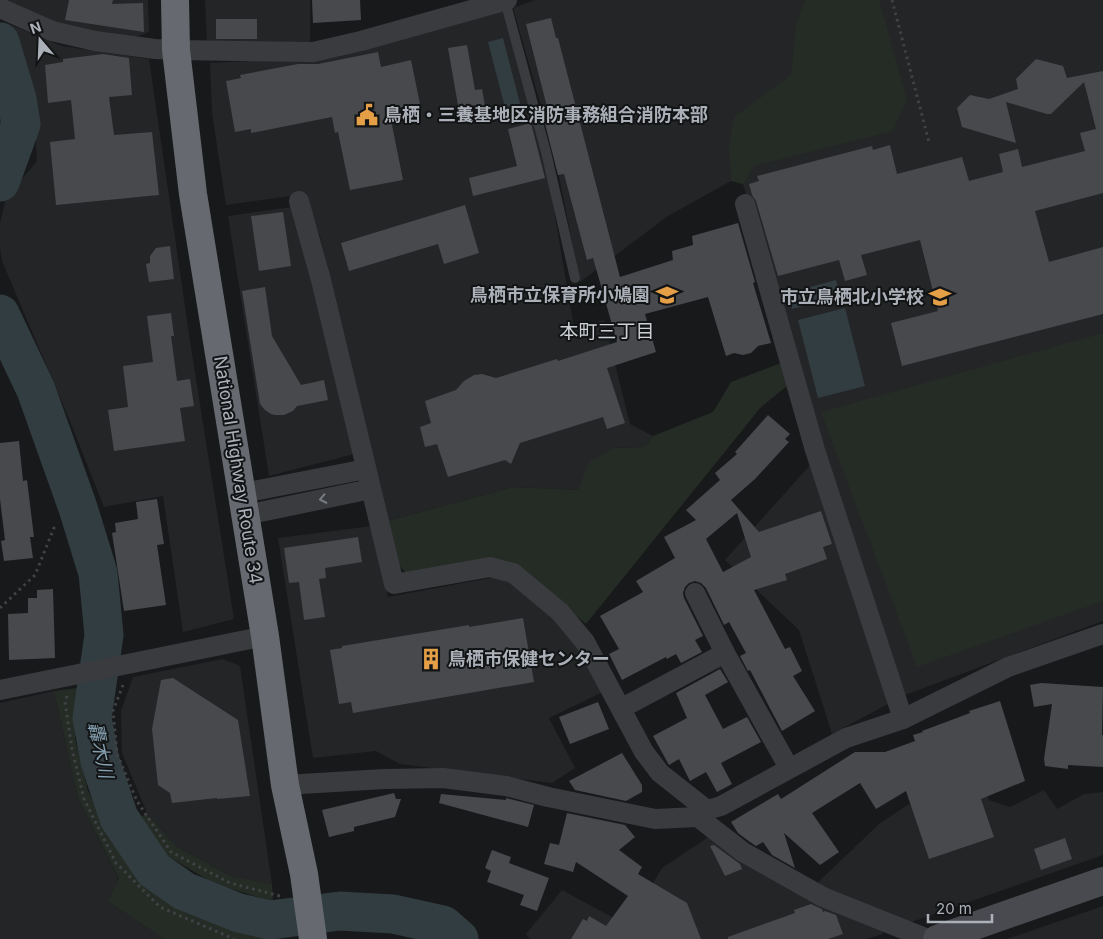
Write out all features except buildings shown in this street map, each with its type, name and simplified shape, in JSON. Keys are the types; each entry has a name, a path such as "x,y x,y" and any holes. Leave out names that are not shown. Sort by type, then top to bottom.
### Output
{"highway":[{"name":"National Highway Route 34","path":"175,0 176,50 193,194 265,636 285,785 304,874 313,939"}],"street":[{"path":"1,8 52,30 95,41 155,49 314,52 361,41 506,0"},
{"path":"299,201 321,280 394,584 490,567 513,573 560,612 585,642 644,752 660,773 743,852 823,897 928,939"},
{"path":"744,204 814,450 904,719"},
{"path":"244,504 366,469"},
{"path":"244,504 371,489"},
{"path":"694,593 789,768"},
{"path":"285,785 384,779 444,778 506,786 548,797 654,819 703,814 846,738 904,719 1008,667 1103,634"},
{"path":"0,690 265,636"},
{"path":"622,708 725,653"},
{"path":"937,939 979,933 1103,881"}],"lane":[{"path":"506,0 546,152 575,278"}],"path":[{"path":"892,0 929,142"},
{"path":"0,608 35,575 56,523"},
{"path":"128,663 125,679 113,711 117,754 137,802 171,852 230,883 280,896"},
{"path":"74,674 65,702 72,750 84,799 116,863 160,906 234,939"}],"shaded area":[{"path":"4,0 148,0 149,32 128,40 58,25"},
{"path":"205,0 310,0 310,45 207,45"},
{"name":"市立鳥栖北小学校","path":"535,0 1103,0 1103,621 905,695 810,410 743,184 731,181 668,216 580,282 554,151 513,8"},
{"path":"805,0 879,0 907,99 893,131 754,166 743,184 731,181 729,145 734,117 791,75 796,26"},
{"path":"502,9 549,181 574,328 604,320 630,424 653,436 645,447 614,448 578,490 513,487 387,521 321,240 305,194 226,205 212,113 210,63 312,58"},
{"path":"4,22 62,46 149,59 190,341 234,619 183,632 163,496 104,507 68,416 2,261 0,223 6,198 37,161 34,108"},
{"path":"503,38 524,119 509,123 488,42"},
{"path":"0,78 6,98 6,124 0,141"},
{"path":"292,207 358,453 269,476 228,216"},
{"path":"836,280 840,296 792,309 788,293"},
{"path":"845,308 865,386 818,398 798,320"},
{"path":"1103,333 1103,601 917,667 821,412"},
{"path":"781,363 787,386 761,407 586,624 519,566 407,574 397,563 387,521 513,487 578,490 589,462 614,448 645,447 653,436 713,412 731,382"},
{"path":"810,465 890,703 832,734 799,630 725,560"},
{"path":"372,526 388,597 501,576 555,619 583,654 603,692 549,718 575,768 552,783 400,764 376,751 313,758 278,538"},
{"path":"223,659 240,666 272,884 231,876 176,846 147,813 122,753 121,711 133,677"},
{"path":"77,688 75,739 88,791 118,850 165,898 228,925 280,937 281,939 164,939 107,901 119,879 78,798 54,691"},
{"path":"54,691 78,798 119,880 107,901 164,939 0,939 0,703"},
{"path":"976,769 989,800 1010,807 1044,790 1057,809 1084,794 1103,792 1103,855 903,925 813,887 879,824 909,804 915,808"},
{"path":"147,813 176,846 231,876 272,884 273,902 213,883 166,855 139,819"},
{"path":"713,834 884,926 883,934 866,939 530,939 526,934 562,890 627,925 662,868"},
{"path":"1103,906 1103,939 1007,939"}],"waterway":[{"name":"轟木川","path":"0,42 17,99 21,124 0,182"},
{"name":"轟木川","path":"0,314 36,390 78,508 98,573 104,635 92,718 100,761 119,818 154,870 184,891 239,913 270,920 340,911 393,914 443,925 459,939"}],"place":[{"name":"鳥栖・三養基地区消防事務組合消防本部","path":"367,115"},
{"name":"鳥栖市立保育所小鳩園","path":"667,295"},
{"name":"市立鳥栖北小学校","path":"940,297"},
{"name":"鳥栖市保健センター","path":"431,659"}],"district":[{"name":"本町三丁目","path":"607,331"}]}
